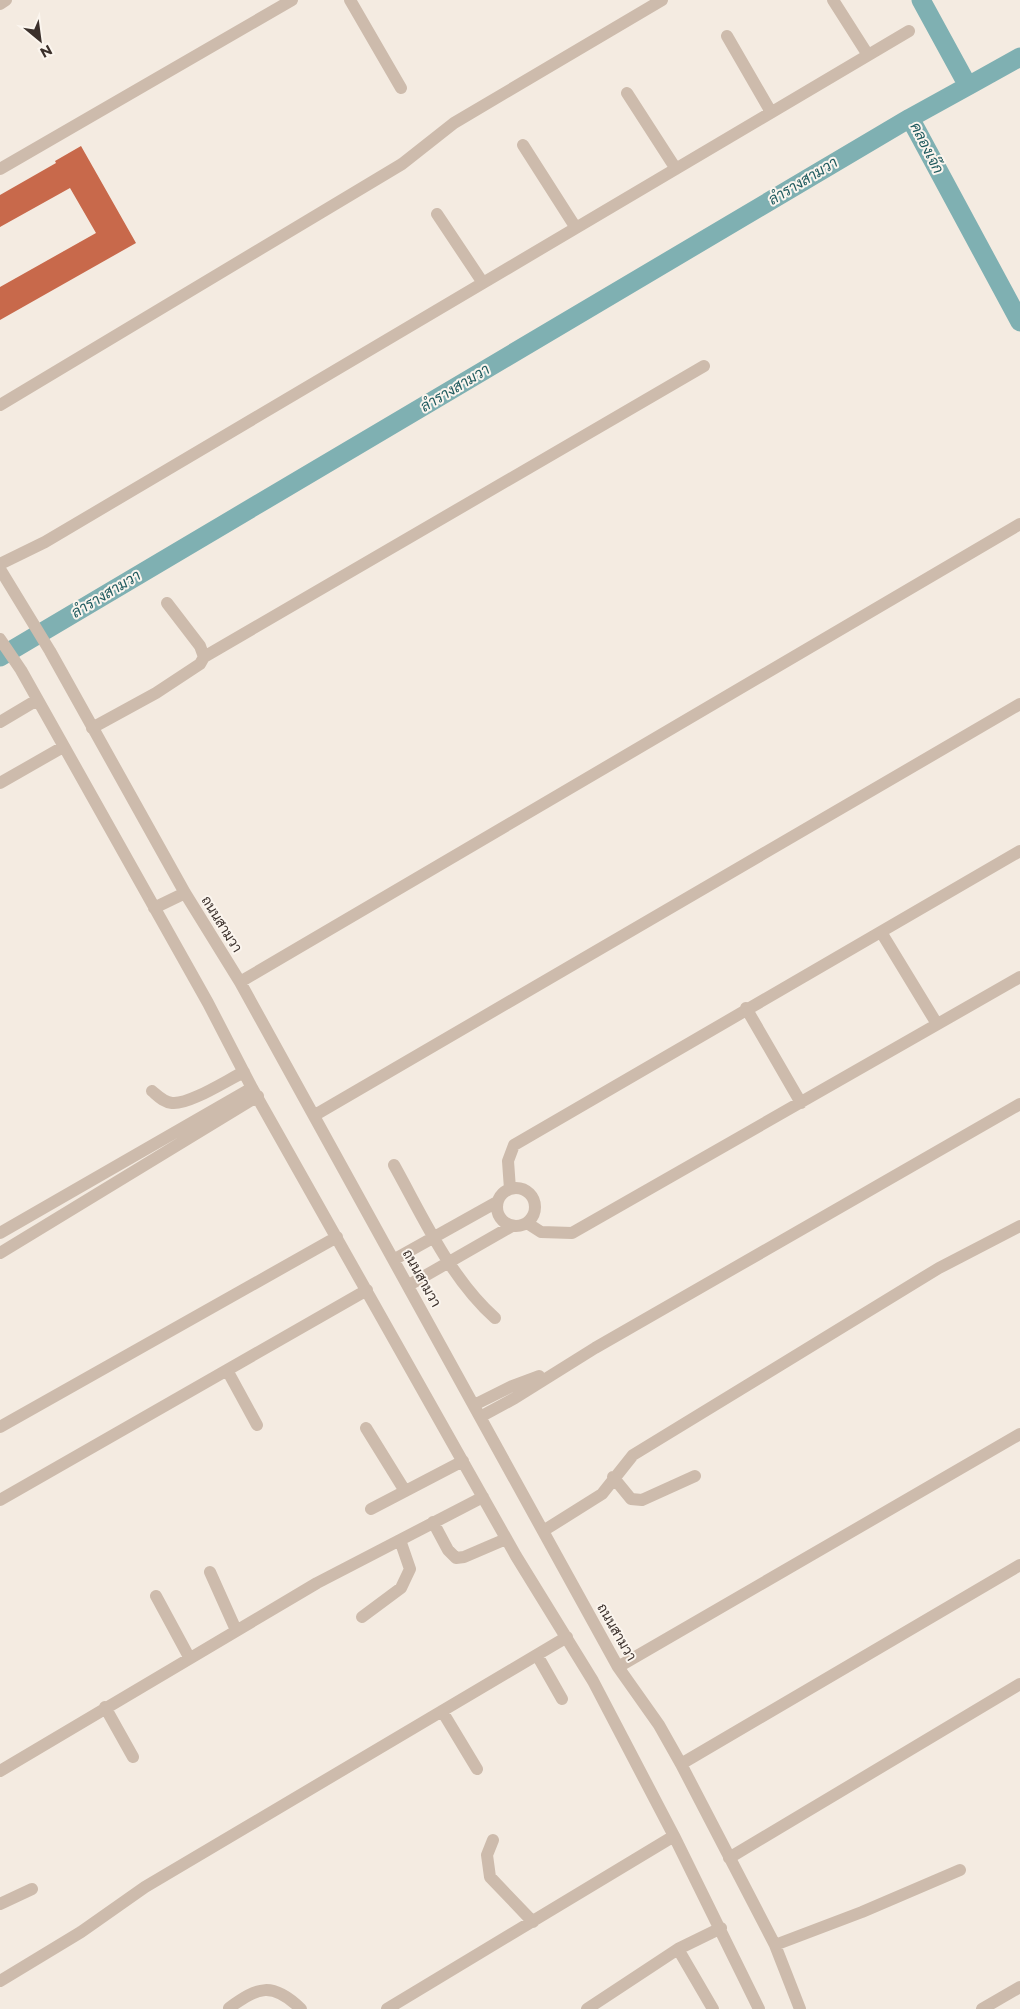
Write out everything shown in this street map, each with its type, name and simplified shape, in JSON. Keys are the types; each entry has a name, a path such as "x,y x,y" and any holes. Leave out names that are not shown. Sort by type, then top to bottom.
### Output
{"street":[{"path":"0,4 6,0"},
{"path":"0,169 292,0"},
{"path":"350,0 401,88"},
{"path":"0,405 402,164 454,124 662,0"},
{"path":"833,0 868,55"},
{"path":"0,564 45,542 909,31"},
{"path":"727,36 771,112"},
{"path":"627,93 676,169"},
{"path":"523,145 576,228"},
{"path":"437,214 483,283"},
{"path":"92,728 156,693 200,664 204,657 704,366"},
{"path":"240,982 1020,524"},
{"name":"ถนนสามวา","path":"0,569 50,651 185,893 240,982 395,1259 618,1667 659,1725 681,1764 775,1944 800,2009"},
{"path":"167,603 200,646 204,657"},
{"path":"0,639 21,670 506,1539 593,1681 674,1836 759,2009"},
{"path":"0,722 37,700"},
{"path":"314,1115 1020,704"},
{"path":"0,784 63,747"},
{"path":"510,1189 508,1160 514,1145 746,1008 1020,851"},
{"path":"154,908 185,893"},
{"path":"881,932 938,1024"},
{"path":"527,1223 542,1232 572,1233 1020,977"},
{"path":"746,1008 801,1103"},
{"path":"152,1091 164,1101 173,1104 190,1098 244,1072"},
{"path":"0,1232 255,1092"},
{"path":"0,1253 255,1092"},
{"path":"477,1411 510,1387 560,1369 1020,1104"},
{"path":"394,1165 450,1262 477,1302 495,1318"},
{"path":"409,1285 512,1226 527,1223 533,1216 536,1207 534,1198 528,1191 519,1188 510,1189 502,1194 498,1202 498,1212 503,1221 512,1226"},
{"path":"395,1259 498,1202"},
{"path":"543,1531 602,1494 626,1462 641,1450 939,1268 1020,1226"},
{"path":"0,1427 337,1237"},
{"path":"0,1500 367,1290"},
{"path":"227,1370 257,1425"},
{"path":"366,1428 405,1491"},
{"path":"618,1667 1020,1434"},
{"path":"371,1509 463,1461"},
{"path":"613,1477 631,1499 642,1500 695,1476"},
{"path":"0,1771 189,1657 317,1583 483,1497"},
{"path":"433,1522 448,1550 456,1558 464,1557 506,1539"},
{"path":"362,1616 401,1588 410,1569 400,1540"},
{"path":"681,1764 1020,1565"},
{"path":"210,1572 236,1630"},
{"path":"156,1596 189,1657"},
{"path":"0,1981 81,1932 146,1887 567,1637"},
{"path":"537,1655 562,1699"},
{"path":"729,1858 1020,1684"},
{"path":"105,1707 133,1757"},
{"path":"442,1710 477,1770"},
{"path":"387,2009 674,1836"},
{"path":"493,1840 487,1855 490,1877 533,1922"},
{"path":"775,1944 862,1912 960,1870"},
{"path":"0,1904 32,1889"},
{"path":"587,2009 607,2004 678,1949 720,1928"},
{"path":"678,1949 713,2009"},
{"path":"982,2009 1020,1987"},
{"path":"229,2008 251,1992 269,1990 290,1998 301,2009"}],"building":[{"path":"81,146 136,243 0,320 0,287 96,233 70,188 0,227 0,195 56,163 55,161"}],"waterway":[{"name":"ลำรางสามวา","path":"0,657 910,118 968,86 921,0"},
{"path":"968,86 1020,57"},
{"name":"คลองเจ๊ก","path":"910,118 1020,322"}]}
